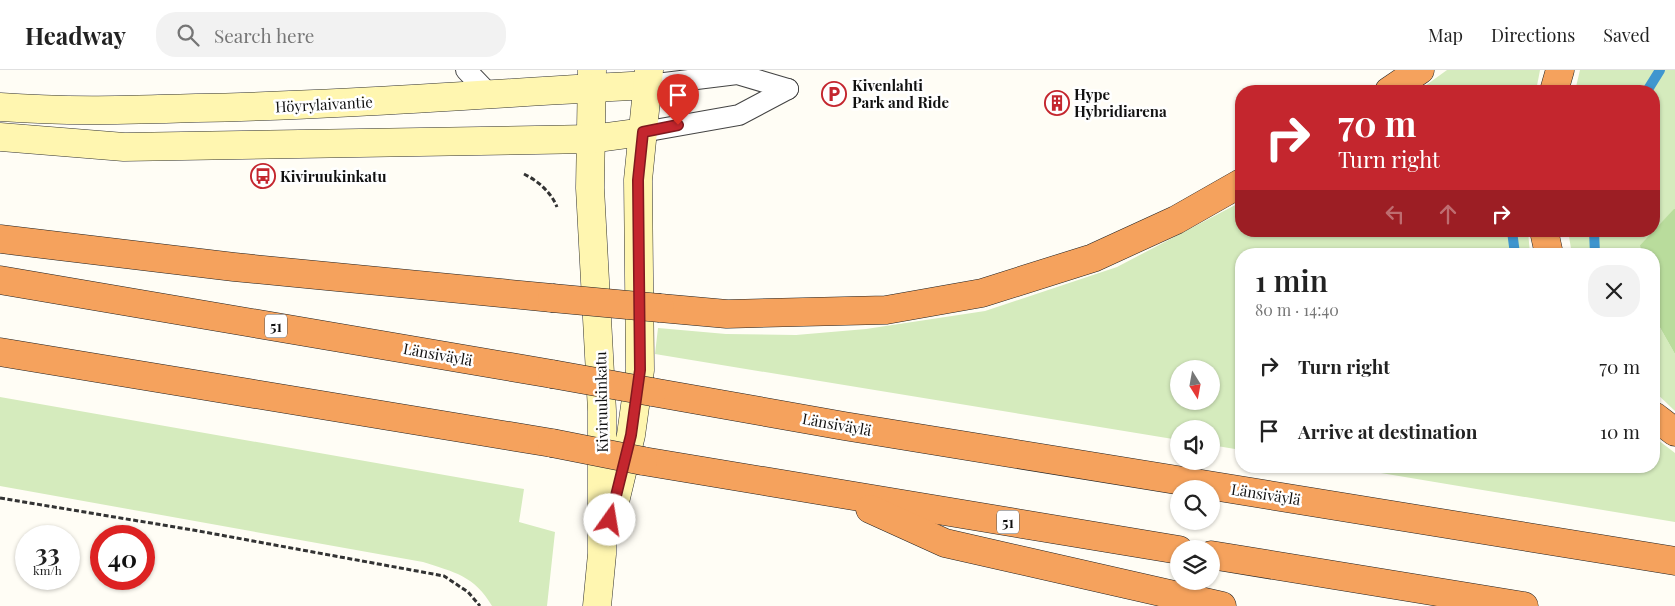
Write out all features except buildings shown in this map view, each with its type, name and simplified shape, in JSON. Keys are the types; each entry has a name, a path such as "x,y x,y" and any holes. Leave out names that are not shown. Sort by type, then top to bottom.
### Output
{"highway":[{"path":"1398,85 1420,70"},
{"path":"1556,85 1560,70"},
{"path":"0,239 234,267 727,314 877,310 982,293 1093,258 1176,220 1235,187"},
{"name":"Länsiväylä","path":"0,280 844,426 1675,561"},
{"name":"51","path":"0,352 552,443 643,461 836,494 1170,549"},
{"path":"1660,421 1675,432"},
{"path":"836,494 945,543 1222,606"},
{"path":"1220,556 1524,606"}],"street":[{"name":"Höyrylaivantie","path":"0,107 41,110 126,110 307,106 491,96 592,79 648,77"},
{"name":"Kiviruukinkatu","path":"602,554 631,435 640,370 638,180 648,77"},
{"name":"Kiviruukinkatu","path":"592,79 590,188 602,411 602,554 597,606"},
{"path":"0,137 124,147 591,139 643,132"}],"lane":[{"path":"466,70 491,96"},
{"path":"643,132 739,115 788,88 737,74 648,77"}],"path":[{"path":"0,498 194,530 444,576 468,592 480,606"}],"green space":[{"path":"1447,70 1540,70 1537,85 1426,85"},
{"path":"1580,70 1675,70 1675,209 1660,224 1660,85 1576,85"},
{"path":"1235,205 1235,237 1529,237 1529,248 1235,248 1235,449 1220,446 1220,420 1170,420 1170,439 655,354 658,328 726,334 796,335 866,329 985,311 1117,267"},
{"path":"1675,209 1675,354 1660,328 1660,248 1640,248 1640,245 1648,237 1660,237 1660,224"},
{"path":"1569,237 1647,237 1640,245 1640,248 1571,248"},
{"path":"1660,328 1675,354 1675,411 1660,397"},
{"path":"0,397 524,489 519,522 555,532 547,606 492,606 478,588 463,576 423,562 0,486"},
{"path":"1660,442 1675,453 1675,522 1381,473 1660,473"}],"waterway":[{"path":"1651,85 1660,70"},
{"path":"1513,237 1514,248"},
{"path":"1594,237 1595,248"}],"place":[{"name":"Kivenlahti Park and Ride","path":"834,94"},
{"name":"Hype Hybridiarena","path":"1057,103"},
{"name":"Kiviruukinkatu","path":"263,176"}],"route":[{"path":"610,520 631,435 640,370 638,180 643,132 678,125"}]}
